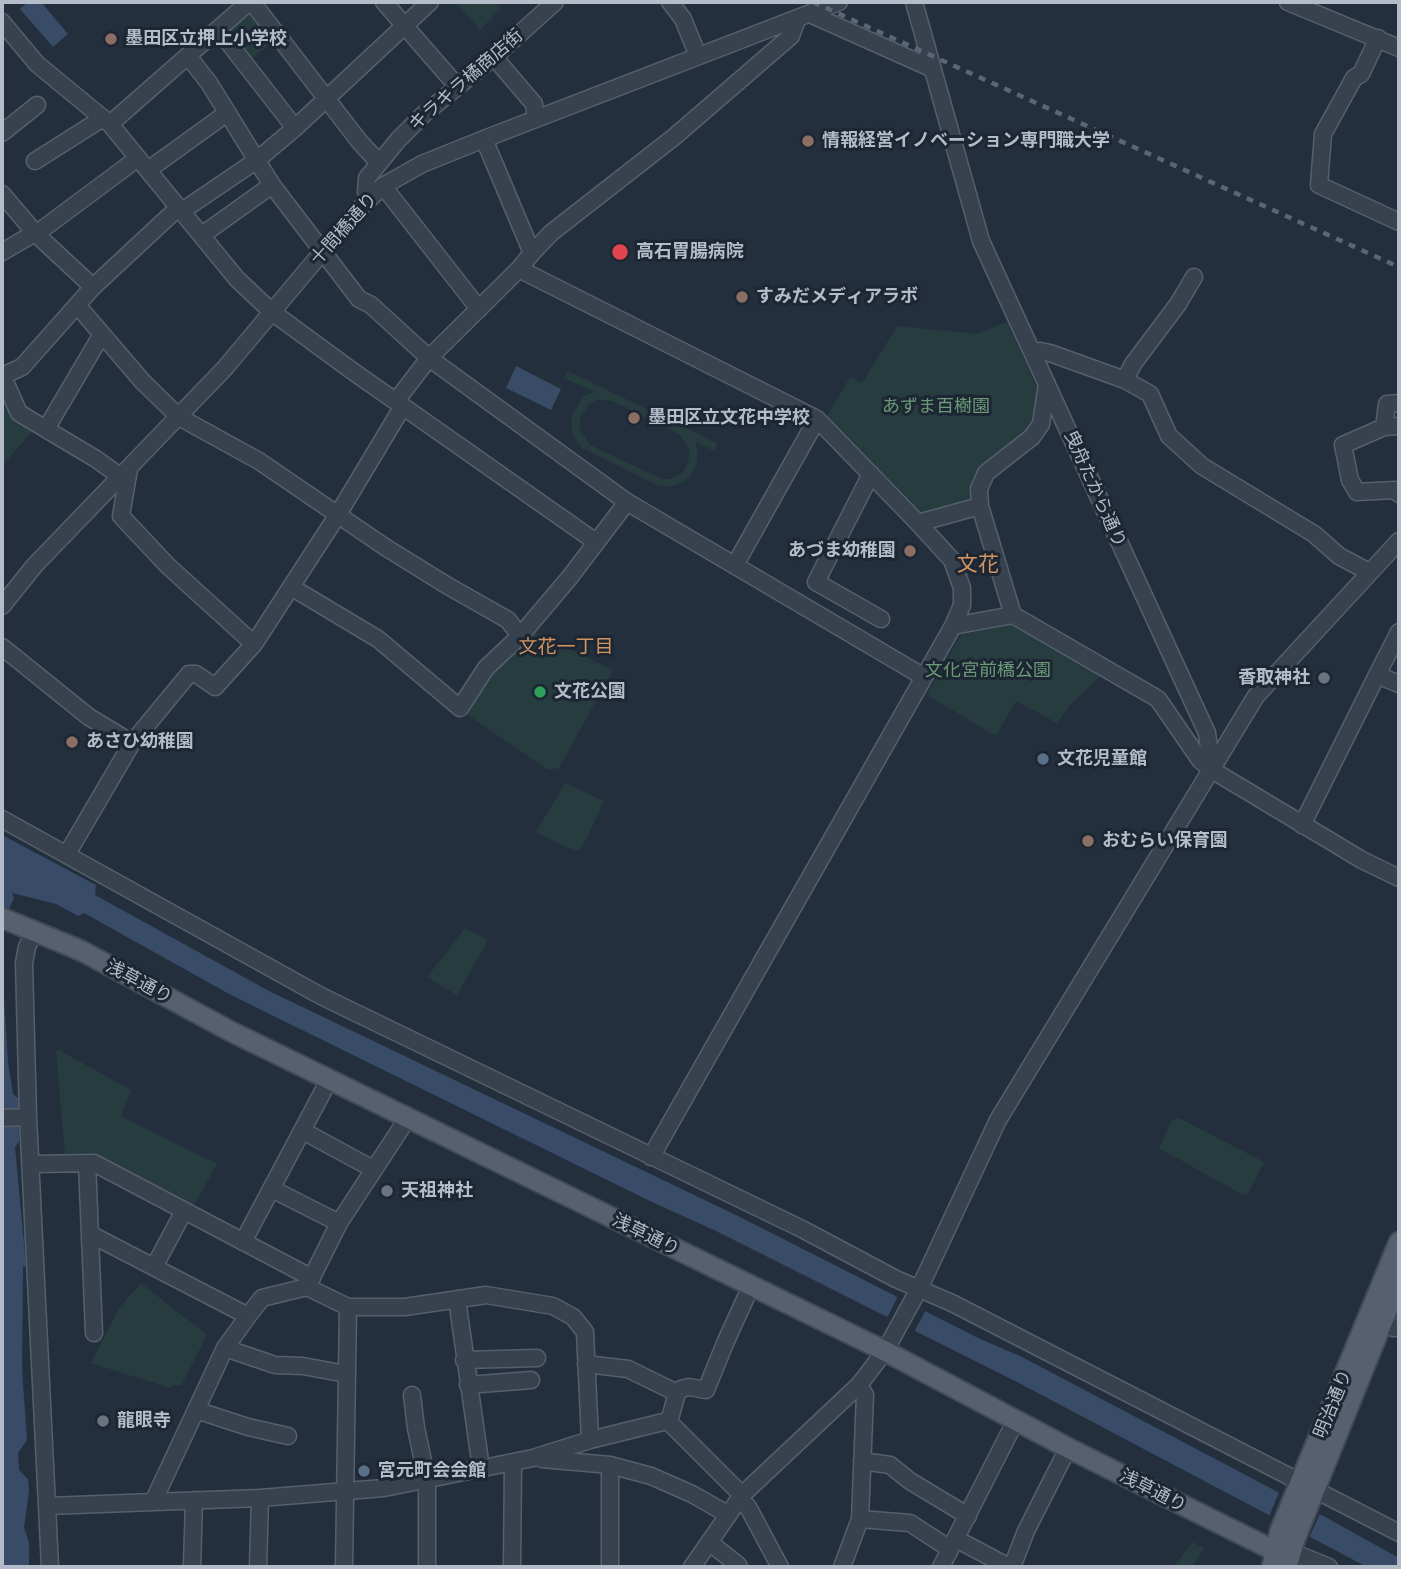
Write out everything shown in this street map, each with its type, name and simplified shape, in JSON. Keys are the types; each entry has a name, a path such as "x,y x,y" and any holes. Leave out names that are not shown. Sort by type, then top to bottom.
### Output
{"main road":[{"name":"浅草通り","path":"5,919 82,951 230,1031 885,1352 1068,1448 1284,1552"},
{"name":"明治通り","path":"1383,1322 1399,1242"},
{"name":"明治通り","path":"1284,1552 1306,1491 1399,1281"}],"street":[{"path":"35,161 106,121 250,2 379,163"},
{"path":"384,2 457,86"},
{"path":"254,644 167,566 121,516 125,473 19,413 2,375 22,367 93,286 181,209 257,160 295,128 429,2"},
{"path":"670,2 683,19 698,56"},
{"name":"十間橋通り","path":"2,606 35,565 225,368 370,197 383,186 422,164 839,2"},
{"name":"曳舟たから通り","path":"914,2 981,241 1207,733 1212,770"},
{"name":"キラキラ橘商店街","path":"370,197 365,185 379,163 424,114 494,57 550,3"},
{"path":"1299,4 1399,48"},
{"path":"67,854 132,743 189,674 196,674 215,687 254,644 337,516 399,404 429,358 519,269 551,233 674,137 791,36 804,16 933,69"},
{"path":"2,22 37,64 106,121 237,279 272,312 596,542"},
{"path":"218,29 295,128"},
{"path":"1377,38 1361,74 1354,78 1323,134 1320,185 1399,222"},
{"path":"188,55 209,83 272,185 359,299 371,305 429,358 627,502 924,677"},
{"path":"494,57 534,104 536,119"},
{"path":"2,133 37,105"},
{"path":"2,252 227,113"},
{"path":"484,139 532,253"},
{"path":"202,235 272,185"},
{"path":"383,186 479,309"},
{"path":"2,194 35,234 93,286"},
{"path":"519,269 817,419 952,561 962,589 962,605 953,626 651,1157"},
{"path":"1125,380 1133,364 1178,304 1194,277"},
{"path":"77,305 143,382 179,417 259,461 337,516 448,586 508,620 520,636"},
{"path":"46,429 102,334"},
{"path":"1034,354 1041,351 1050,353 1125,380 1150,394 1169,436 1202,466 1314,534 1339,556 1370,572"},
{"path":"1013,615 980,506 979,489 986,474 1032,437 1041,424 1047,384"},
{"path":"1399,403 1387,404 1391,427 1343,445 1350,480 1357,492 1395,490 1399,494"},
{"path":"735,565 817,419"},
{"path":"871,474 816,582 881,619"},
{"path":"291,587 378,639 460,708 486,668 520,636 627,502"},
{"path":"918,523 980,506"},
{"path":"692,1567 741,1497 859,1385 885,1352 918,1291 998,1120 1261,689 1399,541"},
{"path":"953,626 1013,615 1157,699 1200,760 1212,770 1362,860 1399,878"},
{"path":"1302,825 1399,632"},
{"path":"2,648 89,717 132,743"},
{"path":"1377,675 1399,684"},
{"path":"2,820 321,996 802,1229 1306,1491 1399,1533"},
{"path":"35,930 27,947 24,963 25,1117 32,1164 50,1567"},
{"path":"243,1242 329,1080"},
{"path":"2,1118 25,1117"},
{"path":"153,1502 225,1348 262,1298 309,1282 338,1223 407,1119"},
{"path":"303,1131 373,1169"},
{"path":"87,1163 94,1333"},
{"path":"32,1164 94,1163 243,1242 348,1307 405,1307 486,1295 553,1306 573,1317 585,1332 590,1440"},
{"path":"272,1189 338,1223"},
{"path":"154,1267 184,1211"},
{"path":"90,1234 248,1316"},
{"path":"669,1422 677,1393 681,1389 689,1387 706,1390 751,1286"},
{"path":"457,1299 481,1468"},
{"path":"344,1567 348,1307"},
{"path":"225,1348 275,1365 303,1366 346,1374"},
{"path":"464,1360 537,1358"},
{"path":"586,1364 628,1368 677,1393"},
{"path":"468,1385 531,1380"},
{"path":"842,1567 860,1519 865,1395 859,1385"},
{"path":"412,1395 416,1428 428,1480 427,1567"},
{"path":"196,1409 248,1427 288,1436"},
{"path":"940,1567 1016,1420"},
{"path":"48,1506 344,1493 428,1480 533,1458 590,1440 669,1422 741,1497 780,1567"},
{"path":"860,1519 910,1523 1011,1567 1068,1448"},
{"path":"533,1458 610,1465 651,1476 692,1494 727,1514"},
{"path":"862,1461 890,1465 968,1516"},
{"path":"513,1462 513,1567"},
{"path":"610,1465 610,1567"},
{"path":"258,1567 260,1498"},
{"path":"192,1567 194,1500"},
{"path":"709,1542 739,1567"},
{"path":"1284,1552 1310,1567"},
{"path":"1284,1552 1329,1567"}],"green space":[{"path":"456,2 494,2 501,8 480,30"},
{"path":"251,8 275,40 249,61 225,28"},
{"name":"あずま百樹園","path":"1007,322 1037,388 1037,417 1024,433 982,468 977,500 921,514 827,416 850,377 862,383 897,326 977,334"},
{"path":"568,371 717,443 714,451 696,442 698,456 690,476 682,483 668,487 656,485 582,448 574,438 572,415 584,396 595,392 564,378","holes":["596,400 612,401 679,434 690,451 683,472 671,479 662,479 590,445 579,428 581,416"]},
{"path":"2,394 13,417 33,431 2,466"},
{"name":"文化宮前橋公園","path":"1011,624 1100,676 1070,705 1057,723 1016,701 996,736 927,695 961,635"},
{"name":"文花公園","path":"534,632 613,670 559,768 548,770 465,713 492,671"},
{"path":"565,783 604,801 582,848 575,851 539,834 537,830"},
{"path":"465,928 488,940 457,995 427,977"},
{"path":"59,1050 131,1090 121,1116 217,1164 193,1207 65,1156 56,1051"},
{"path":"1179,1118 1264,1162 1248,1194 1243,1195 1159,1148 1172,1120"},
{"path":"141,1283 207,1335 181,1386 174,1385 170,1388 91,1363 119,1308"},
{"path":"1192,1542 1204,1548 1192,1567 1173,1567"}],"water":[{"path":"28,2 41,2 68,34 53,47 20,9"},
{"path":"516,366 561,389 551,410 506,388"},
{"path":"2,835 96,885 95,895 269,991 740,1217 978,1338 1022,1357 1399,1558 1399,1567 1367,1567 1017,1382 716,1231 231,995 84,913 78,916 56,904 12,893 14,898 2,925"},
{"path":"2,966 8,1062 13,1094 18,1098 19,1142 15,1147 26,1266 23,1267 22,1369 27,1440 18,1453 19,1470 28,1479 24,1527 29,1543 29,1567 2,1567"}],"pier":[{"path":"899,1294 927,1308 913,1334 886,1320"},
{"path":"1280,1490 1321,1511 1308,1540 1268,1519"}],"railway":[{"path":"813,2 1399,267"}],"place":[{"name":"墨田区立押上小学校","path":"111,39"},
{"name":"情報経営イノベーション専門職大学","path":"808,141"},
{"name":"高石胃腸病院","path":"620,252"},
{"name":"すみだメディアラボ","path":"742,297"},
{"name":"墨田区立文花中学校","path":"634,418"},
{"name":"あづま幼稚園","path":"910,551"},
{"name":"香取神社","path":"1324,678"},
{"name":"文花公園","path":"540,692"},
{"name":"あさひ幼稚園","path":"72,742"},
{"name":"文花児童館","path":"1043,759"},
{"name":"おむらい保育園","path":"1088,841"},
{"name":"天祖神社","path":"387,1191"},
{"name":"龍眼寺","path":"103,1421"},
{"name":"宮元町会会館","path":"364,1471"}],"district":[{"name":"文花","path":"978,565"},
{"name":"文花一丁目","path":"566,647"}]}
